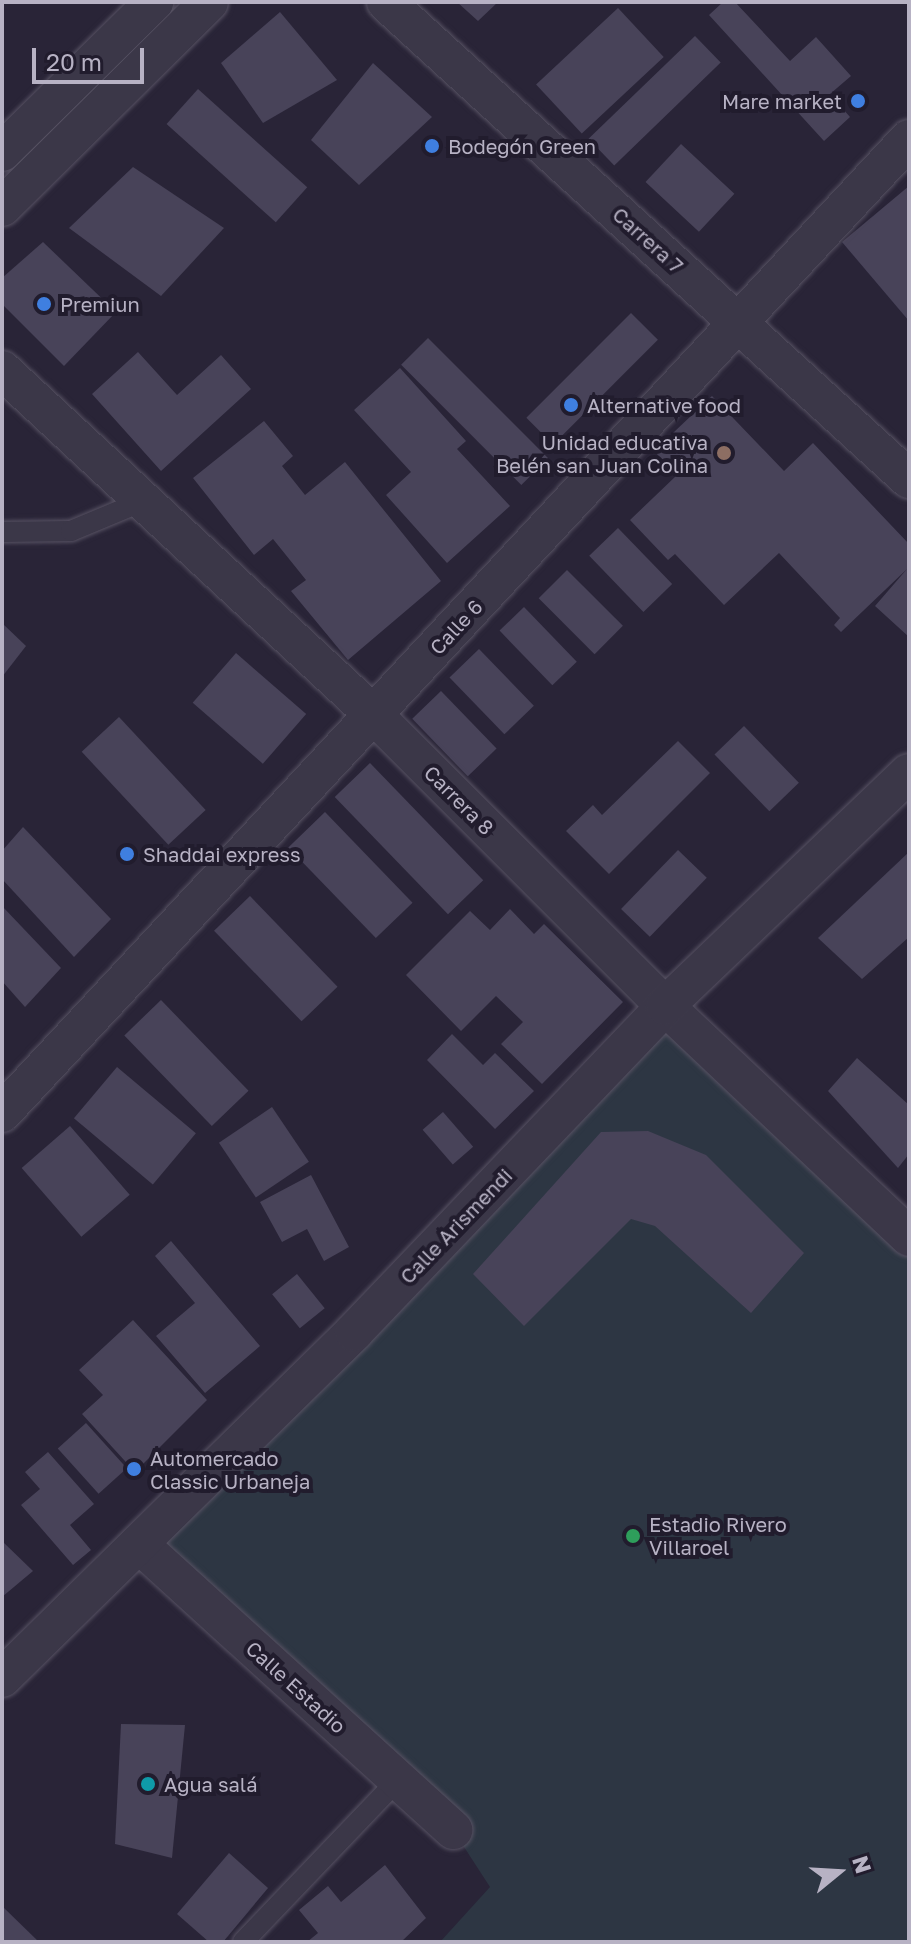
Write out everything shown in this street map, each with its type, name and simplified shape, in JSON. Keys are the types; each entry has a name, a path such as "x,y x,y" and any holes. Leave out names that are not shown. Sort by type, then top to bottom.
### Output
{"street":[{"path":"2,152 154,2"},
{"path":"2,207 209,2"},
{"name":"Carrera 7","path":"386,2 909,479"},
{"name":"Calle 6","path":"2,1113 909,139"},
{"name":"Carrera 8","path":"2,370 374,715 665,1006 909,1237"},
{"name":"Calle Arismendi","path":"2,1678 354,1332 665,1006 909,773"},
{"name":"Calle Estadio","path":"139,1544 453,1830"}],"lane":[{"path":"2,532 71,531 143,501"},
{"path":"243,1942 398,1780"}],"shaded area":[{"path":"665,1006 909,1240 909,1942 440,1942 490,1887 453,1830 139,1544"}],"building":[{"path":"457,2 498,2 478,21"},
{"path":"723,2 735,2 790,61 816,37 851,76 830,94 850,117 824,141 709,15"},
{"path":"618,8 664,57 582,133 536,84"},
{"path":"280,12 337,80 263,123 221,63"},
{"path":"695,36 721,63 614,165 589,139"},
{"path":"373,63 432,117 359,185 311,140"},
{"path":"198,89 307,187 276,222 167,124"},
{"path":"681,144 734,194 699,232 646,182"},
{"path":"133,167 224,228 161,296 69,228"},
{"path":"909,186 909,321 842,242"},
{"path":"43,242 116,312 64,366 2,304 2,278"},
{"path":"631,313 658,340 553,445 526,418"},
{"path":"428,338 548,458 521,485 401,365"},
{"path":"138,352 177,395 221,355 251,389 161,471 92,394"},
{"path":"400,368 466,441 457,449 510,506 447,563 386,495 411,472 354,410"},
{"path":"712,396 784,471 813,443 909,544 909,637 875,606 907,569 841,632 834,625 840,618 779,553 724,605 675,554 668,560 630,520 677,475 654,451"},
{"path":"264,421 293,456 282,466 305,495 345,462 441,581 348,660 291,591 306,580 273,539 254,555 193,478"},
{"path":"618,528 672,584 643,612 589,556"},
{"path":"567,570 623,626 595,654 539,598"},
{"path":"524,607 577,662 552,685 500,631"},
{"path":"2,623 26,646 2,677"},
{"path":"479,649 534,706 504,734 450,677"},
{"path":"236,653 306,714 263,764 193,703"},
{"path":"441,691 497,749 468,776 412,719"},
{"path":"119,717 206,810 168,845 82,752"},
{"path":"744,726 799,783 769,811 715,754"},
{"path":"678,741 710,773 609,874 566,831 593,805 602,815"},
{"path":"370,763 483,880 448,914 335,797"},
{"path":"325,812 413,903 376,938 288,847"},
{"path":"23,827 111,919 74,957 2,879 2,851"},
{"path":"678,850 707,878 650,937 621,909"},
{"path":"909,852 909,937 862,979 818,938"},
{"path":"250,896 338,987 302,1021 214,931"},
{"path":"2,906 61,968 25,1007 2,981"},
{"path":"510,909 534,934 544,924 623,1002 542,1084 501,1044 523,1022 496,996 461,1031 406,975 470,911 490,930"},
{"path":"161,1000 249,1091 212,1126 124,1035"},
{"path":"452,1034 483,1065 495,1053 534,1091 495,1129 427,1060"},
{"path":"857,1058 909,1105 909,1154 898,1168 828,1091"},
{"path":"117,1067 196,1133 153,1185 74,1118"},
{"path":"272,1107 309,1162 256,1198 219,1143"},
{"path":"443,1112 473,1147 453,1164 423,1130"},
{"path":"70,1126 130,1195 81,1237 22,1168"},
{"path":"648,1131 706,1155 804,1253 751,1313 655,1226 631,1219 524,1326 473,1274 601,1132"},
{"path":"311,1175 349,1247 324,1261 307,1229 282,1242 260,1202"},
{"path":"171,1241 260,1346 205,1393 156,1336 195,1303 155,1256"},
{"path":"297,1274 325,1308 300,1328 272,1294"},
{"path":"133,1320 207,1400 135,1472 82,1414 103,1395 79,1370"},
{"path":"86,1423 127,1468 99,1494 58,1448"},
{"path":"48,1452 94,1504 70,1525 91,1550 73,1565 21,1505 40,1489 25,1472"},
{"path":"2,1541 33,1571 2,1597"},
{"name":"Agua salá","path":"121,1724 185,1725 172,1858 115,1844"},
{"path":"229,1853 268,1888 223,1942 209,1942 177,1914"},
{"path":"385,1865 426,1918 401,1942 307,1942 318,1933 299,1910 328,1886 341,1902"},
{"path":"2,1906 39,1942 2,1942"}],"place":[{"name":"Mare market","path":"858,101"},
{"name":"Bodegón Green","path":"432,146"},
{"name":"Premiun","path":"44,304"},
{"name":"Alternative food","path":"571,405"},
{"name":"Unidad educativa Belén san Juan Colina","path":"724,453"},
{"name":"Shaddai express","path":"127,854"},
{"name":"Automercado Classic Urbaneja","path":"134,1469"},
{"name":"Estadio Rivero Villaroel","path":"633,1536"},
{"name":"Agua salá","path":"148,1784"}]}
